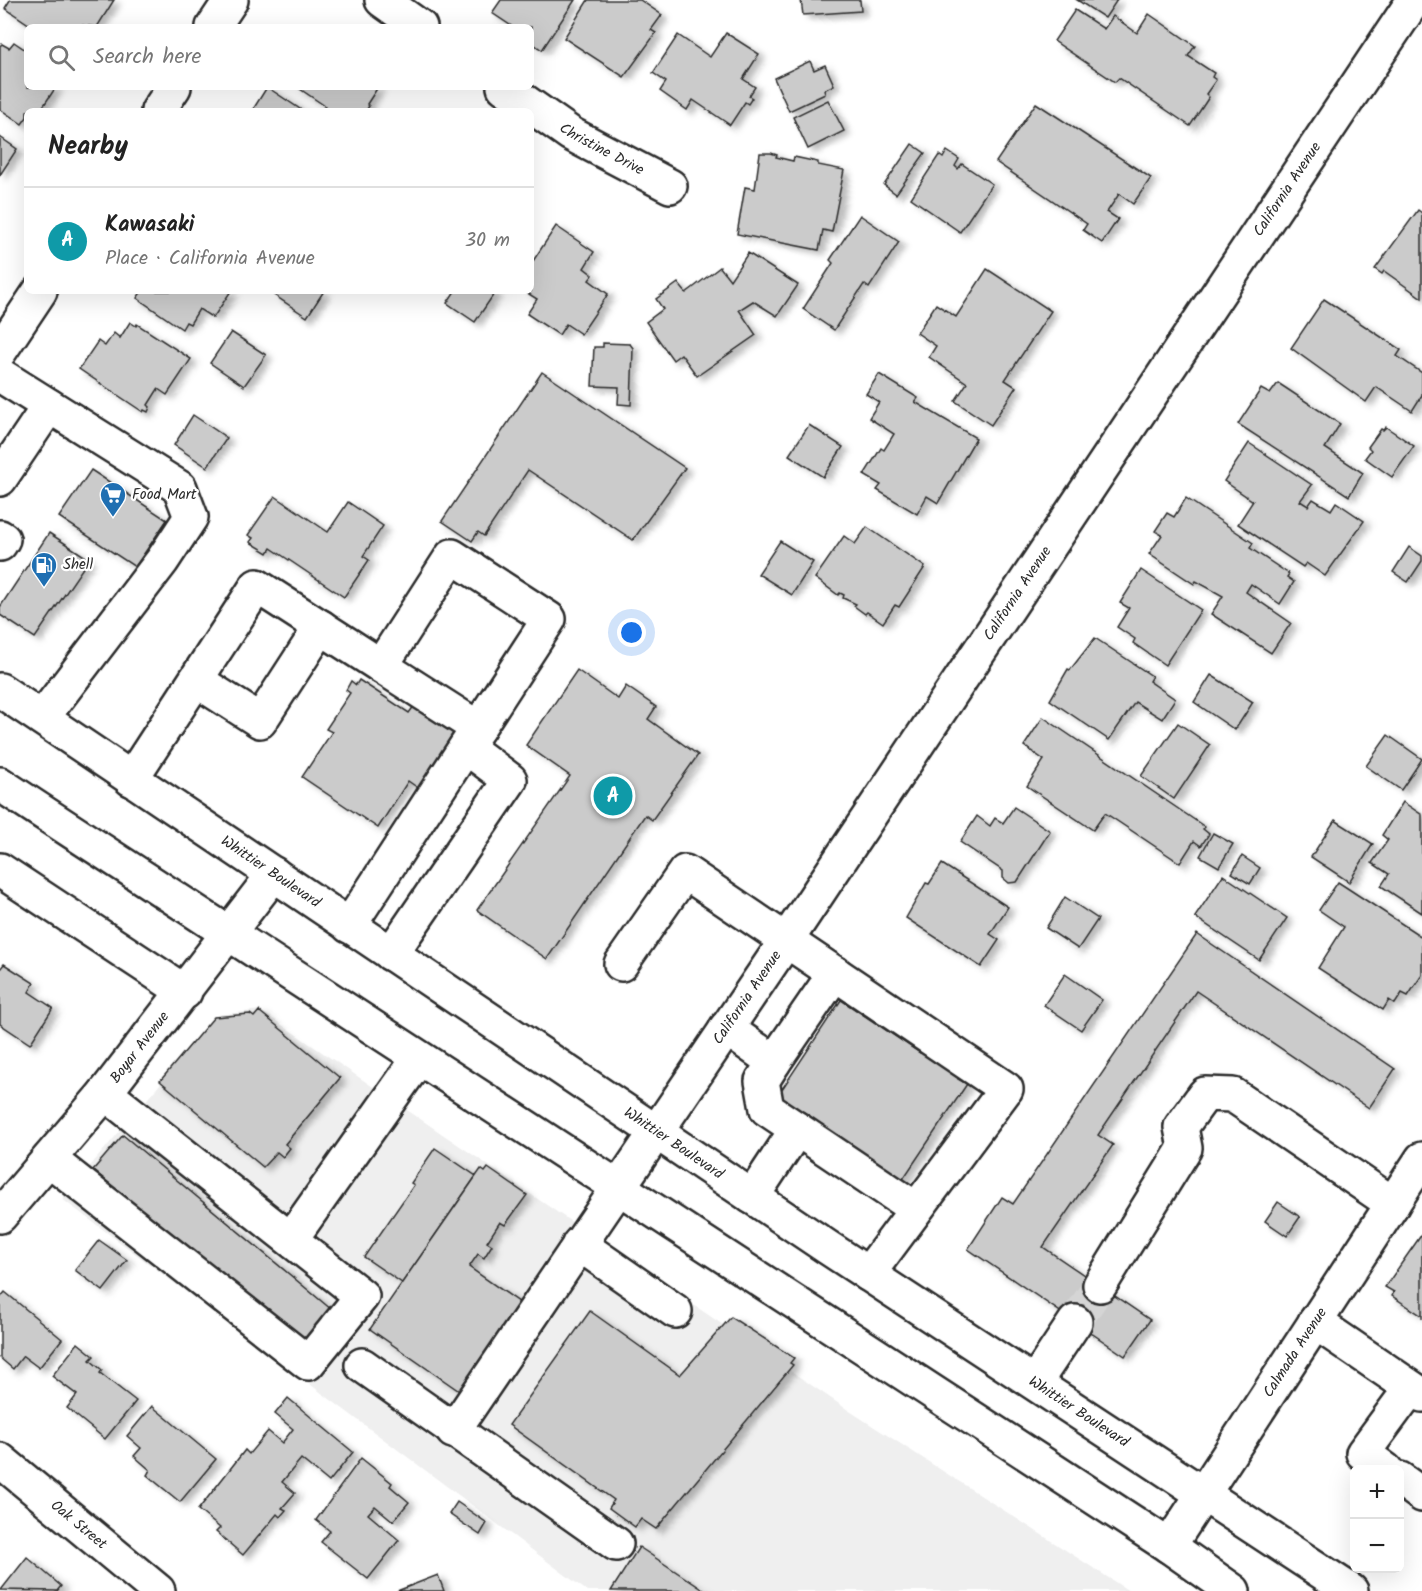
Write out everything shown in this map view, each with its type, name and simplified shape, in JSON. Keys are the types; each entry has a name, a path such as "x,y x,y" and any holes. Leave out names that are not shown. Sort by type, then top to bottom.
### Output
{"street":[{"path":"215,24 231,0"},
{"path":"382,0 416,24"},
{"name":"California Avenue","path":"453,1431 618,1185 786,941 1413,0"},
{"path":"160,108 172,90"},
{"name":"Christine Drive","path":"508,90 534,108"},
{"name":"Christine Drive","path":"534,108 571,134 670,186"},
{"path":"0,351 38,294"},
{"path":"0,375 180,488 191,516 162,561 42,718"},
{"path":"0,479 49,406"},
{"path":"349,926 549,619 452,556 381,666"},
{"path":"131,779 257,586 381,666 472,738 510,780 391,954"},
{"path":"196,680 260,721 321,627"},
{"name":"Whittier Boulevard","path":"0,690 752,1197 1351,1591"},
{"path":"0,784 229,936 618,1185 1169,1546 1233,1591"},
{"path":"0,870 185,992"},
{"path":"621,964 685,872 1006,1089 868,1274"},
{"name":"Boyar Avenue","path":"0,1216 105,1093 229,936 274,874"},
{"path":"835,973 762,1081 767,1108 916,1209"},
{"path":"726,1028 774,1062"},
{"path":"291,1239 419,1058"},
{"path":"49,1159 308,1364 362,1296 105,1093"},
{"path":"1100,1285 1185,1148 1181,1127 1204,1094 1233,1095 1392,1204"},
{"path":"752,1197 797,1129"},
{"name":"Calmada Avenue","path":"1169,1546 1422,1159"},
{"path":"579,1244 675,1311"},
{"path":"1035,1382 1075,1322"},
{"path":"1315,1322 1417,1391 1363,1454 1379,1465"},
{"path":"362,1365 616,1544"},
{"name":"Oak Street","path":"0,1460 158,1591"},
{"path":"1404,1482 1422,1495"}],"shaded area":[{"path":"260,1010 848,1410 1129,1591 587,1591 62,1199 219,1015"}],"building":[{"path":"10,0 114,0 99,24 29,24 5,8"},
{"path":"501,0 575,0 542,50 534,44 534,24 508,24 492,13"},
{"path":"588,0 640,0 662,15 651,30 656,33 624,77 564,38"},
{"path":"801,0 860,0 861,11 803,15"},
{"path":"1077,0 1117,0 1105,18"},
{"path":"1075,10 1104,29 1113,16 1137,33 1149,14 1195,46 1188,56 1214,73 1212,77 1216,80 1206,94 1209,97 1190,126 1119,78 1115,82 1054,41"},
{"path":"726,33 759,54 743,79 755,87 749,96 752,98 748,104 745,102 730,125 693,100 687,110 660,91 666,82 653,73 678,35 710,57"},
{"path":"14,42 24,49 24,90 54,90 42,108 24,108 22,124 0,109 0,46 2,44 9,48"},
{"path":"810,61 814,70 825,65 834,85 824,90 825,94 789,111 774,78"},
{"path":"265,90 272,90 298,108 254,108"},
{"path":"301,90 376,90 367,104 368,108 323,108 325,106"},
{"path":"828,100 844,131 808,149 793,117"},
{"path":"1036,103 1151,178 1133,204 1119,194 1107,212 1118,219 1102,243 1083,230 1087,224 996,162"},
{"path":"0,137 17,149 0,175"},
{"path":"912,144 925,153 896,194 884,185"},
{"path":"947,151 959,159 955,166 958,169 962,164 992,184 960,232 911,198 939,155 943,158"},
{"path":"760,153 771,153 777,155 776,157 793,161 794,157 844,170 832,232 823,230 819,250 737,234 745,187 755,189"},
{"path":"1418,210 1422,213 1422,298 1384,271 1382,274 1375,269"},
{"path":"860,215 899,242 869,288 864,284 834,330 803,309 833,263 830,260"},
{"path":"556,226 594,252 584,268 593,275 589,280 608,294 581,334 566,324 559,335 527,314 537,299 529,294 534,294 534,259"},
{"path":"748,253 798,285 777,316 753,301 739,310 756,335 697,376 681,354 673,360 646,322 663,309 656,299 678,283 686,293 720,267 730,280"},
{"path":"987,269 1051,311 1005,380 1016,387 991,425 955,401 967,383 929,357 936,346 917,333 936,304 956,317"},
{"path":"140,294 229,294 213,318 199,309 190,324 186,322 182,329 137,298"},
{"path":"275,294 322,294 307,317"},
{"path":"453,294 494,294 475,322 447,303"},
{"path":"1324,299 1401,350 1397,356 1422,373 1422,395 1412,411 1376,387 1366,402 1291,348"},
{"path":"130,322 136,326 137,324 191,359 167,395 158,389 148,405 150,407 148,412 144,410 143,412 79,369 98,341 105,346 114,333 120,338"},
{"path":"231,332 266,355 244,386 210,363"},
{"path":"603,343 630,344 633,348 631,405 618,404 619,387 592,386 594,347 603,347"},
{"path":"542,372 685,468 633,540 528,470 484,536 478,532 472,541 442,521"},
{"path":"879,374 918,398 915,402 976,438 938,503 927,496 917,514 877,490 881,485 864,475 881,448 884,450 894,434 869,418 879,402 866,394"},
{"path":"1278,383 1340,424 1325,448 1363,473 1349,496 1238,424 1261,389 1270,394"},
{"path":"193,415 227,438 207,467 174,445"},
{"path":"809,425 843,447 823,477 789,455"},
{"path":"1386,427 1414,446 1392,477 1365,458 1371,450 1368,447 1381,429"},
{"path":"1249,443 1312,485 1300,501 1308,506 1313,499 1331,510 1336,502 1364,521 1325,576 1306,563 1303,567 1238,524 1253,501 1224,481"},
{"name":"Food Mart","path":"91,470 167,520 135,567 59,517"},
{"path":"275,496 328,532 348,502 383,526 363,556 369,560 344,597 271,548 268,553 250,542 253,538 248,535"},
{"path":"1186,498 1253,543 1250,548 1289,574 1287,577 1294,582 1280,604 1251,584 1246,592 1291,623 1271,653 1211,614 1223,596 1196,581 1194,584 1149,554 1162,535 1155,531 1167,513 1174,517"},
{"path":"867,527 925,567 899,607 895,605 883,623 867,612 865,614 854,606 856,604 843,598 844,595 840,593 838,595 815,578 844,536 855,544"},
{"path":"49,533 89,559 35,638 0,615 0,607"},
{"path":"780,541 813,562 792,595 758,574"},
{"path":"1409,547 1422,556 1422,561 1408,582 1393,572"},
{"path":"1141,570 1201,610 1165,665 1133,643 1135,639 1117,627 1129,608 1120,603"},
{"path":"1095,638 1152,676 1149,681 1175,699 1162,719 1135,702 1109,740 1050,700 1068,669 1070,670"},
{"path":"577,670 618,699 626,686 656,707 648,719 698,755 652,820 645,815 547,959 477,910 570,776 526,745"},
{"path":"1211,675 1253,702 1235,730 1194,702"},
{"path":"359,680 409,713 417,702 470,738 431,797 408,781 378,828 302,777 332,732 326,729 350,693 346,690 351,681 356,685"},
{"path":"1043,717 1205,827 1203,829 1209,834 1201,846 1194,841 1180,863 1105,813 1093,830 1027,786 1044,760 1024,746"},
{"path":"1178,723 1210,745 1174,799 1141,776"},
{"path":"1388,735 1422,759 1401,790 1366,766"},
{"path":"1403,802 1422,815 1422,913 1381,886 1389,874 1372,863 1388,840 1382,835"},
{"path":"1014,807 1050,831 1017,882 1009,883 1003,878 1003,871 960,842 977,816 990,826 995,818 1003,823"},
{"path":"1335,820 1373,844 1349,882 1311,857"},
{"path":"1213,833 1233,844 1219,867 1200,856"},
{"path":"1242,856 1260,868 1250,884 1232,873"},
{"path":"942,864 1008,907 990,934 999,940 981,967 906,918 926,883 929,884"},
{"path":"1223,875 1287,918 1259,960 1195,917"},
{"path":"1338,882 1422,937 1422,975 1408,996 1402,993 1395,1004 1389,1000 1383,1010 1318,968 1344,927 1319,910"},
{"path":"1065,897 1098,919 1078,949 1046,928"},
{"path":"1197,934 1395,1069 1369,1108 1196,991 1098,1135 1113,1145 1043,1247 1150,1320 1125,1356 968,1249 1002,1197 1013,1204"},
{"path":"4,964 34,983 29,992 53,1008 30,1044 0,1024 0,969"},
{"path":"1065,974 1102,1000 1081,1030 1044,1005"},
{"path":"841,1000 920,1053 928,1042 966,1067 958,1079 967,1084 901,1182 776,1098"},
{"path":"259,1011 340,1078 285,1144 290,1148 283,1157 277,1152 263,1167 160,1081 214,1017 250,1014 254,1017"},
{"path":"123,1135 338,1315 309,1350 93,1170"},
{"path":"435,1148 476,1176 402,1283 364,1257 414,1185 411,1183"},
{"path":"488,1168 527,1195 505,1225 500,1222 487,1242 492,1245 484,1258 478,1254 469,1267 526,1307 465,1395 370,1329 481,1169 485,1172"},
{"path":"1278,1202 1300,1217 1287,1236 1265,1221"},
{"path":"1422,1234 1422,1316 1392,1296 1394,1292 1385,1287"},
{"path":"99,1240 127,1260 103,1291 75,1270"},
{"path":"5,1292 62,1339 39,1368 23,1356 13,1369 0,1358 0,1298"},
{"path":"590,1311 680,1375 731,1317 794,1358 790,1363 793,1365 656,1529 641,1519 635,1527 609,1508 614,1500 509,1425"},
{"path":"78,1343 94,1356 90,1360 102,1370 100,1373 136,1401 105,1439 67,1408 77,1395 52,1376"},
{"path":"288,1398 353,1452 329,1482 301,1459 282,1482 295,1493 282,1508 286,1510 280,1517 277,1514 243,1555 216,1532 220,1528 198,1510 245,1450 249,1454 268,1431 282,1443 293,1429 275,1414"},
{"path":"152,1406 216,1459 180,1502 147,1475 150,1470 134,1456 141,1448 127,1436"},
{"path":"361,1458 392,1483 390,1486 409,1502 393,1521 375,1506 368,1514 399,1540 368,1579 321,1542 330,1531 316,1520"},
{"path":"457,1502 487,1523 480,1535 449,1514"},
{"path":"639,1547 705,1591 611,1591"},
{"path":"27,1557 61,1586 57,1591 1,1590"},
{"path":"438,1575 444,1591 397,1591"}],"tunnel":[{"path":"1075,1322 1100,1285"}],"place":[{"name":"Food Mart","path":"113,518"},
{"name":"Shell","path":"44,588"},
{"name":"Kawasaki","path":"613,796"}]}
